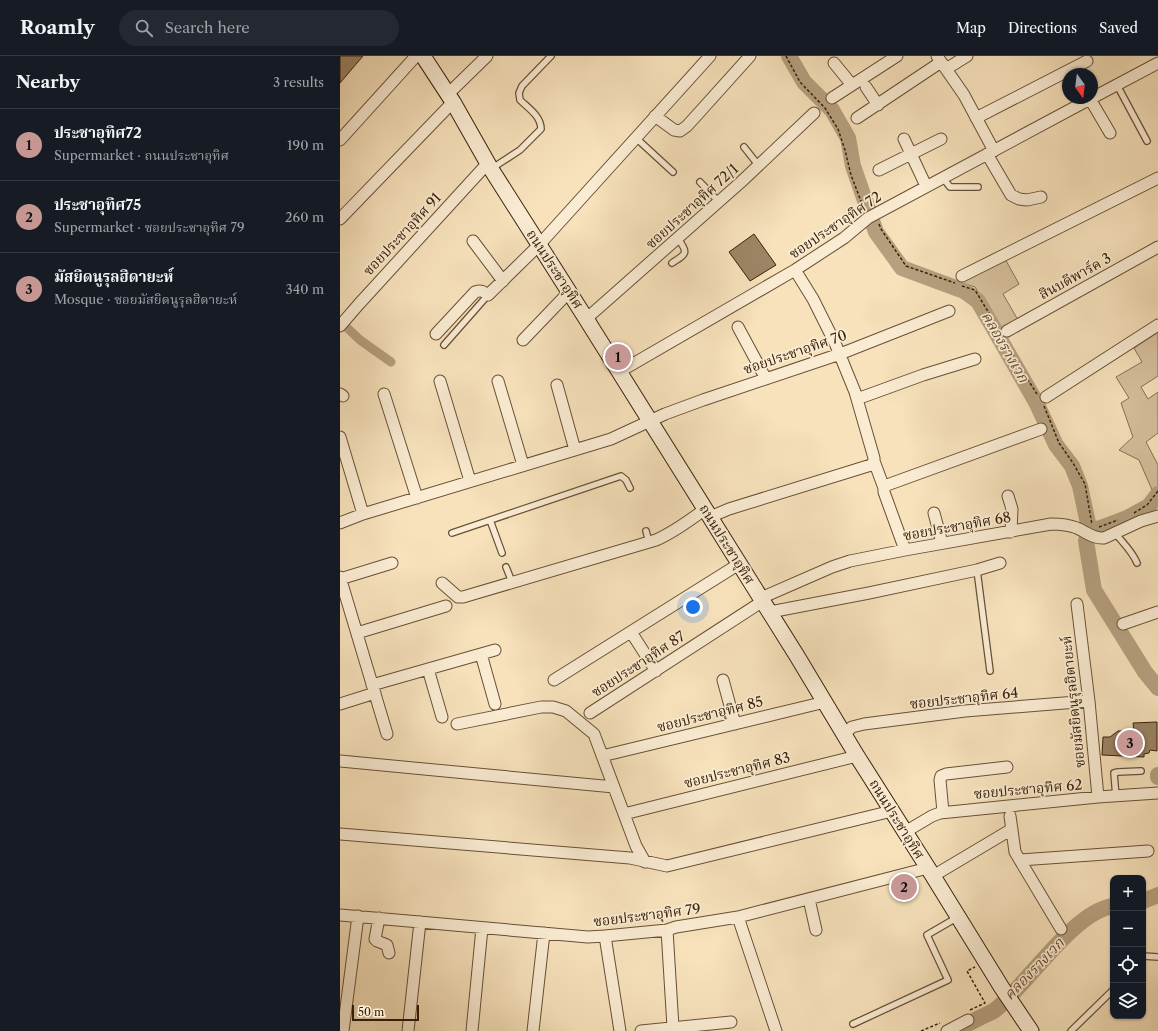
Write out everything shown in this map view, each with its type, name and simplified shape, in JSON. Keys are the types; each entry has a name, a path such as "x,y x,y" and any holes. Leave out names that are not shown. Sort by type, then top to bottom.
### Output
{"main road":[{"name":"ถนนประชาอุทิศ","path":"423,56 450,98 489,166 708,513 1002,988 1031,1031"}],"street":[{"path":"340,140 416,56"},
{"path":"340,219 487,56"},
{"path":"436,334 474,292 479,290 488,295 539,245 710,56"},
{"path":"655,116 674,130 680,131 687,126 750,56"},
{"path":"832,98 897,56"},
{"path":"857,118 942,62 967,56"},
{"path":"976,118 1087,61"},
{"path":"942,62 964,95 976,118 1011,195 1019,199 1027,200 1041,196"},
{"path":"834,63 852,85"},
{"name":"ซอยประชาอุทิศ 72","path":"1098,94 1158,63"},
{"path":"866,87 878,105"},
{"name":"ซอยประชาอุทิศ 72","path":"619,372 795,270 844,238 874,215 1080,104"},
{"path":"1094,104 1110,133"},
{"name":"ซอยประชาอุทิศ 72/1","path":"586,319 759,166 814,113"},
{"path":"904,139 926,186"},
{"path":"879,170 941,139"},
{"name":"ซอยประชาอุทิศ 91","path":"340,326 489,166"},
{"path":"959,282 1158,178"},
{"path":"473,241 503,281"},
{"name":"สินบดีพาร์ค 3","path":"1003,332 1158,247"},
{"path":"795,270 813,299 840,354 857,399 874,461 905,550"},
{"path":"523,340 569,292"},
{"name":"ซอยประชาอุทิศ 70","path":"340,523 363,514 611,439 665,414 840,354 949,310"},
{"path":"1042,399 1158,325"},
{"path":"738,326 766,379"},
{"path":"857,399 923,375 975,359"},
{"path":"440,381 470,482"},
{"path":"498,381 523,465"},
{"path":"557,385 575,450"},
{"path":"384,394 417,498"},
{"path":"884,488 892,483 1041,429"},
{"path":"340,437 363,514"},
{"path":"442,583 458,597 463,597 648,536 672,533 708,513 729,509 871,465 874,461"},
{"path":"1008,496 1012,509 1011,532"},
{"path":"934,513 942,543"},
{"name":"ซอยประชาอุทิศ 68","path":"764,604 818,573 850,561 1051,524 1078,528 1098,538 1104,538 1141,521 1158,516"},
{"path":"387,734 357,633 344,604 340,578 392,563"},
{"path":"764,604 869,593 977,570 1000,563"},
{"path":"554,680 739,564"},
{"name":"ซอยประชาอุทิศ 87","path":"590,713 764,604"},
{"name":"ซอยมัสยิดนูรุลฮิดายะห์","path":"1077,604 1089,701 1098,798"},
{"path":"357,633 446,606"},
{"path":"1123,624 1158,612"},
{"path":"631,632 656,671"},
{"path":"340,704 374,689 428,669 495,650"},
{"path":"482,654 495,704"},
{"path":"428,669 442,717"},
{"path":"722,680 736,724"},
{"name":"ซอยประชาอุทิศ 64","path":"844,734 852,727 864,724 965,711 1089,701"},
{"name":"ซอยประชาอุทิศ 85","path":"602,756 824,702"},
{"path":"457,724 541,707 553,707 566,712 594,734 636,846 645,862"},
{"name":"ซอยประชาอุทิศ 83","path":"624,814 857,756"},
{"path":"340,761 614,787"},
{"path":"943,812 940,780 941,776 946,774 1007,767"},
{"name":"ซอยประชาอุทิศ 62","path":"905,832 932,816 943,812 1155,793"},
{"path":"340,834 630,858 667,866 892,811"},
{"path":"1010,816 1015,852 1061,929"},
{"name":"ซอยประชาอุทิศ 79","path":"340,915 588,937 667,930 676,927 738,917 809,899 931,872 1012,829"},
{"path":"1020,860 1148,851"},
{"path":"809,899 816,930"},
{"path":"342,1029 358,916"},
{"path":"738,917 776,1031"},
{"path":"379,918 375,939 387,945 389,952"},
{"path":"408,1031 420,922"},
{"path":"472,1031 482,928"},
{"path":"667,930 673,1028"},
{"path":"533,1031 544,933"},
{"path":"605,936 620,1031"},
{"path":"945,1026 966,1016"},
{"path":"641,1031 673,1028 715,1027 731,1022"}],"lane":[{"path":"489,166 520,150 541,129 539,118 520,100 519,93 522,86 550,56"},
{"path":"1117,85 1147,141"},
{"path":"636,138 673,172"},
{"path":"744,148 759,166"},
{"path":"943,178 950,187 978,187"},
{"path":"700,182 719,202"},
{"path":"672,263 684,255 685,252 678,239"},
{"path":"444,346 488,295"},
{"path":"452,533 621,476 626,480 630,488"},
{"path":"490,520 502,553"},
{"path":"1115,533 1128,547 1137,562"},
{"path":"506,567 512,582"},
{"path":"977,570 990,671"},
{"path":"1116,797 1114,773 1141,771"},
{"path":"853,1024 948,980 927,935 958,917"},
{"path":"1146,956 1158,957"},
{"path":"1071,1031 1077,1029 1110,993"}],"path":[{"path":"786,56 800,82 825,108 838,129 851,175 881,229 906,266 959,282 975,290 1003,332 1019,366 1042,399 1059,444 1073,463 1084,484 1093,527"},
{"path":"1133,513 1147,505 1158,491"},
{"path":"1098,527 1119,519"},
{"path":"966,1016 985,1003 967,971 986,962"},
{"path":"921,1031 945,1026"}],"shaded area":[{"path":"1004,257 1019,284 1003,294 1018,320 1002,331 975,287 956,281"},
{"path":"1158,332 1158,376 1141,387 1148,399 1158,392 1158,433 1146,442 1158,465 1158,487 1153,492 1139,460 1119,450 1133,437 1121,403 1129,398 1116,377 1142,362 1134,348"}],"building":[{"path":"340,56 363,56 340,83"},
{"path":"754,234 776,265 750,281 729,252"},
{"path":"1157,722 1157,751 1150,750 1149,753 1144,754 1144,757 1102,755 1103,737 1110,737 1118,731 1134,731 1133,723"}],"waterway":[{"name":"คลองรางเวก","path":"789,56 804,82 832,110 848,138 853,166 876,232 902,268 964,291 978,301 1036,402 1056,445 1072,466 1080,486 1089,528 1086,541 1094,590 1145,672 1158,688"},
{"path":"340,321 360,340 391,362"},
{"path":"1089,528 1098,529 1127,518 1149,506 1158,494"},
{"name":"คลองรางเวก","path":"1146,900 1158,895"},
{"name":"คลองรางเวก","path":"954,1031 995,1010 1022,984 1051,950 1082,921 1098,911 1110,907"}],"place":[{"name":"ประชาอุทิศ72","path":"618,357"},
{"name":"มัสยิดนูรุลฮิดายะห์","path":"1130,743"},
{"name":"ประชาอุทิศ75","path":"904,887"}]}
